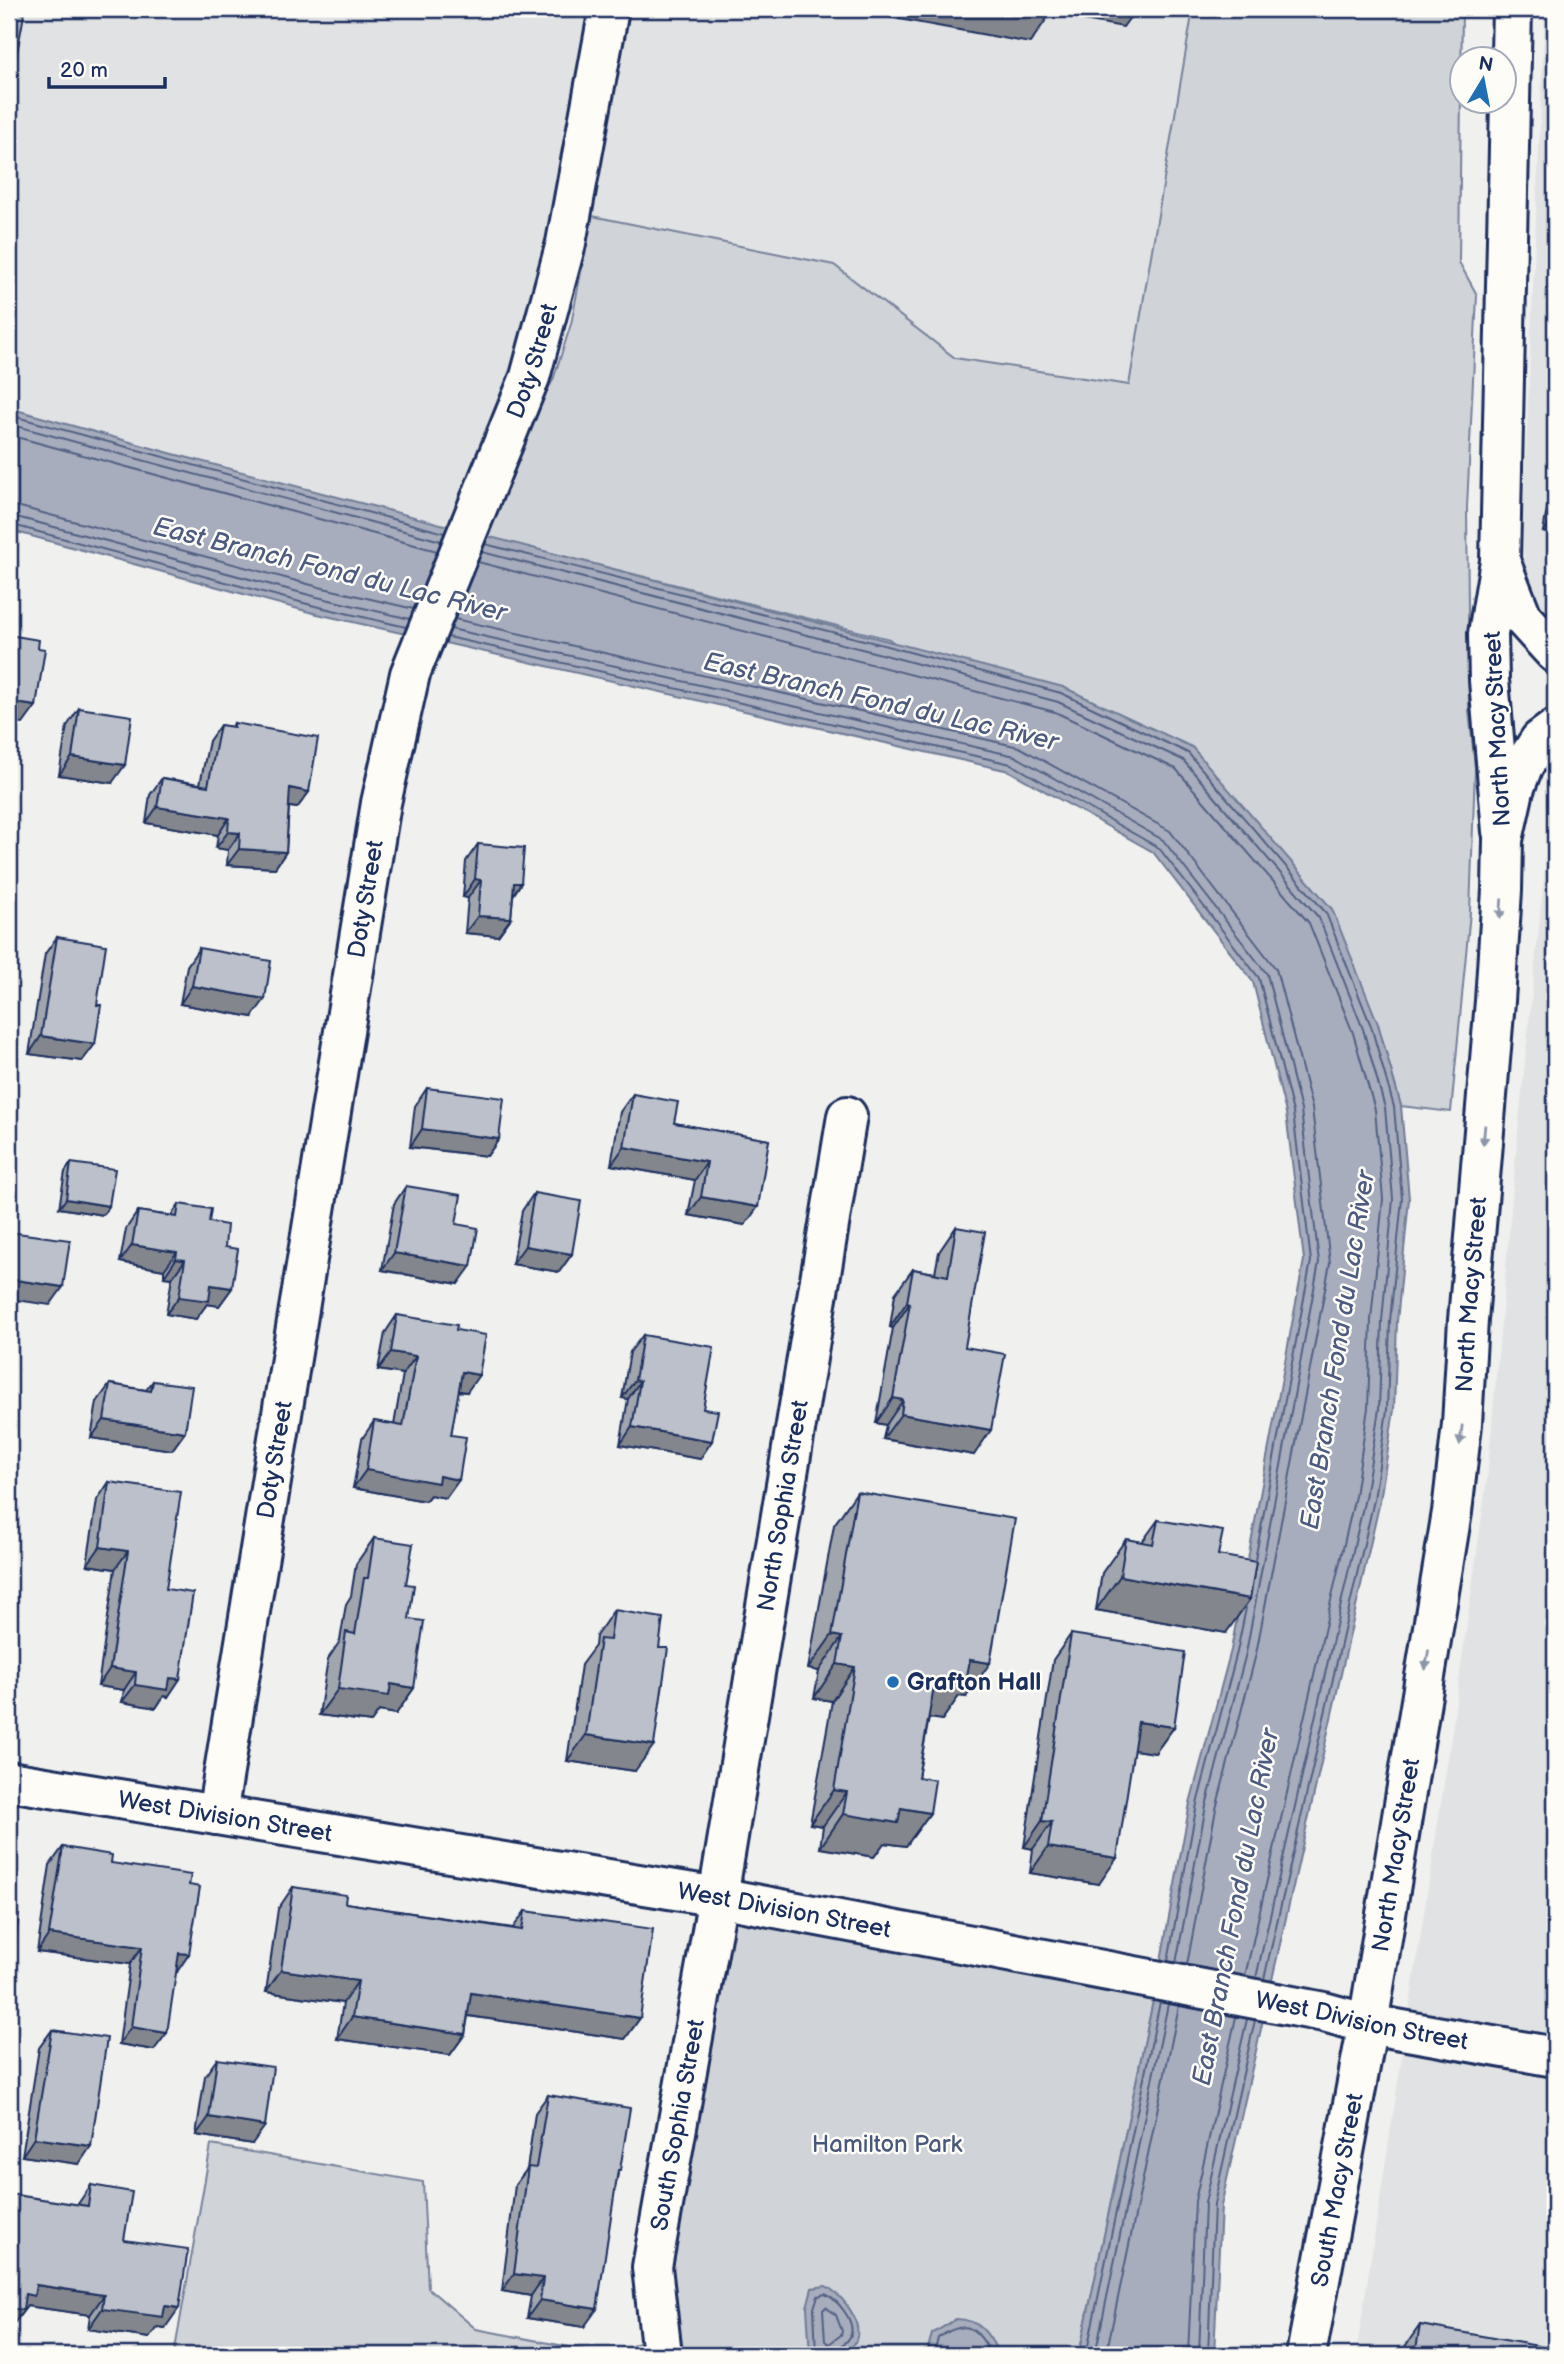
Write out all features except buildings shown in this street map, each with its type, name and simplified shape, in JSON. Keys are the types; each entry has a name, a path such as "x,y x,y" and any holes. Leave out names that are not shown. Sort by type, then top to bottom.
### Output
{"street":[{"name":"Doty Street","path":"216,1815 381,803 410,674 530,377 566,243 609,9"},
{"name":"North Macy Street","path":"1368,2024 1452,1512 1462,1424 1468,1320 1495,1001 1503,840 1489,680 1488,634 1500,561 1512,9"},
{"name":"North Macy Street","path":"1500,561 1522,617 1555,653"},
{"path":"1503,840 1514,790 1523,766 1540,740 1555,729"},
{"name":"North Sophia Street","path":"718,1897 847,1116"},
{"name":"West Division Street","path":"9,1781 718,1897 1324,2012 1368,2024 1555,2057"},
{"name":"South Sophia Street","path":"662,2355 652,2267 718,1897"},
{"name":"South Macy Street","path":"1306,2355 1368,2024"}],"shaded area":[{"path":"9,9 609,9 566,243 468,532 9,408"},
{"path":"631,9 1193,9 1130,385 955,358 833,265 592,216"},
{"path":"1545,9 1555,9 1555,628 1540,615 1531,595 1524,563 1523,522"},
{"path":"1555,798 1555,2355 1356,2355 1450,1745 1487,1480 1519,1121 1549,829"}],"green space":[{"path":"1193,9 1462,9 1462,46 1448,46 1448,116 1461,116 1459,262 1477,295 1467,507 1469,710 1475,768 1470,912 1451,1112 1401,1106 1378,1024 889,639 468,532 553,380 571,324 592,216 834,265 955,358 1129,385"},
{"name":"Hamilton Park","path":"718,1897 1157,1982 1079,2355 616,2355 659,2331"},
{"path":"211,2145 423,2182 428,2288 476,2329 611,2355 174,2355"}],"water":[{"name":"East Branch Fond du Lac River","path":"9,408 166,452 1063,687 1192,747 1332,909 1378,1024 1401,1106 1409,1199 1397,1322 1394,1410 1380,1501 1221,2206 1214,2355 1079,2355 1157,1982 1190,1803 1231,1650 1304,1260 1286,1113 1253,982 1153,852 1009,771 313,613 9,530"},
{"path":"826,2286 849,2308 857,2328 857,2337 852,2346 843,2353 810,2355 807,2307 812,2288"},
{"path":"956,2319 978,2325 988,2335 1000,2355 926,2355 932,2334"}],"place":[{"name":"Grafton Hall","path":"893,1682"}]}
